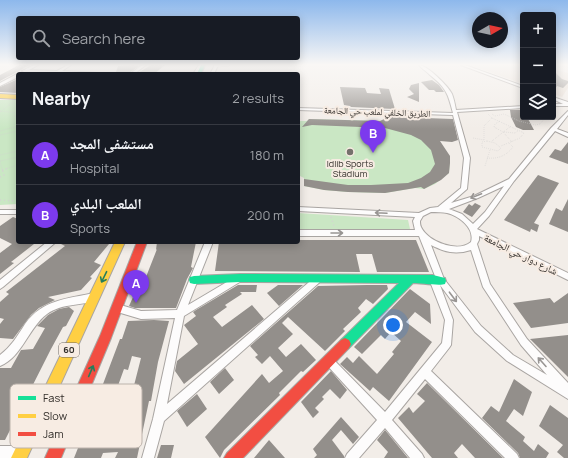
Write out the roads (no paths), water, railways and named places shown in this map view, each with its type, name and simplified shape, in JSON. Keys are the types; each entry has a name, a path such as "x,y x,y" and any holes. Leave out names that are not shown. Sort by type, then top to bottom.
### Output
{"main road":[{"path":"0,96 15,100"},
{"name":"60","path":"53,384 119,244"},
{"path":"85,384 117,308 141,244"},
{"path":"194,280 240,278 437,280"},
{"path":"232,458 410,279"},
{"path":"53,458 57,448"}],"street":[{"path":"440,209 464,189 467,158 456,112 444,86"},
{"path":"556,99 568,105"},
{"path":"556,105 568,105"},
{"name":"الطريق الخلفي لملعب حي الجامعة","path":"300,109 456,112 520,107"},
{"path":"474,230 512,180 568,112"},
{"path":"553,129 568,135"},
{"path":"300,209 420,215 426,211 440,209 476,197 512,180"},
{"path":"300,233 422,235 439,246 450,250 466,248 473,244 476,238 474,230 468,222 459,216 440,209"},
{"path":"2,213 16,212"},
{"path":"351,458 385,420 446,345 448,320 437,280 422,235 417,225 420,215"},
{"name":"شارع دوار حي الجامعة","path":"474,230 568,277"},
{"path":"0,285 50,244"},
{"path":"148,458 159,419 180,314 208,244"},
{"path":"473,244 486,285 524,342 568,391"},
{"path":"117,308 141,315 180,314 240,278"},
{"path":"159,419 318,279"},
{"path":"437,280 478,329 510,358 568,394"},
{"path":"0,361 10,356 31,323 42,311 56,304 94,297"},
{"path":"328,360 385,420 418,458"},
{"path":"425,372 513,458"},
{"path":"0,452 20,455"}],"place":[{"name":"Idlib Sports Stadium","path":"350,152"},
{"name":"الملعب البلدي","path":"373,153"},
{"name":"مستشفى المجد","path":"136,303"}]}
